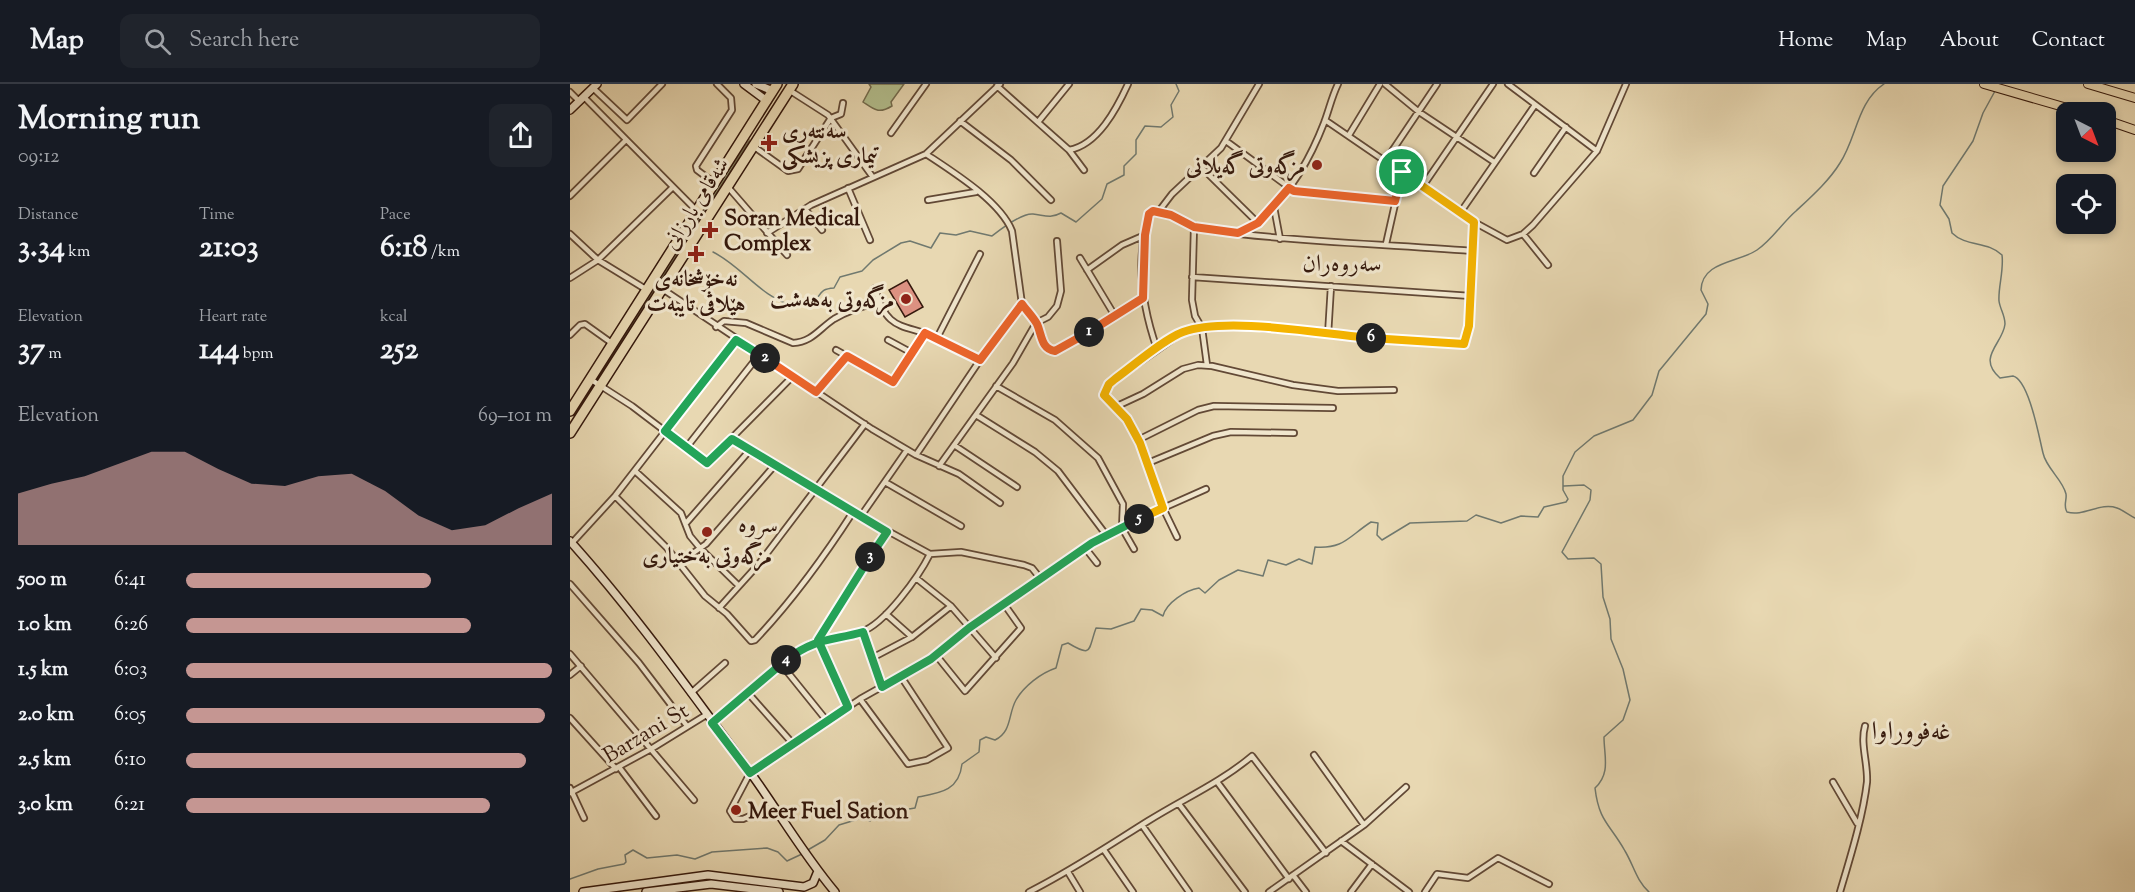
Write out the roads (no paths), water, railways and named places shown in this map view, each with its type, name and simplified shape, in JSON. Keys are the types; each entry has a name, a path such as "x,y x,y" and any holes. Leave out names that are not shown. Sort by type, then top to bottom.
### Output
{"highway":[{"name":"شەقامی بارزانی","path":"570,411 775,87"},
{"name":"شەقامی بارزانی","path":"570,433 664,290 791,87"},
{"path":"745,133 755,143"}],"main road":[{"path":"1984,84 2056,105"},
{"path":"2088,84 2135,98"},
{"path":"2116,123 2135,130"}],"street":[{"path":"570,110 595,86 627,120 662,84"},
{"path":"713,182 697,170 696,166 732,110 731,98 717,84"},
{"path":"744,84 767,101"},
{"path":"756,84 775,87"},
{"path":"891,133 926,84"},
{"path":"1069,150 1084,143 1107,122 1128,84"},
{"path":"1157,349 1143,298 1145,235 1149,214 1159,211 1172,194 1226,141 1259,84"},
{"path":"1238,233 1258,223 1274,207 1303,168 1325,120 1338,84"},
{"path":"1349,135 1380,84"},
{"path":"1385,84 1419,112 1494,162"},
{"path":"1386,160 1437,84"},
{"path":"1423,186 1493,84"},
{"path":"1508,84 1597,151"},
{"path":"1325,120 1460,213 1508,240 1523,234 1550,207 1597,151 1626,84"},
{"path":"767,233 806,208 872,176 926,154 999,85 1069,150 1084,170"},
{"path":"1038,122 1067,85"},
{"path":"791,87 831,118 872,176"},
{"path":"570,92 582,99 696,209"},
{"path":"755,143 788,171 798,169 831,118 841,114 843,104"},
{"path":"1460,213 1535,105"},
{"path":"960,122 1028,175 1052,200"},
{"path":"1534,173 1566,127"},
{"path":"570,196 625,141"},
{"path":"1226,141 1294,191 1395,201"},
{"path":"926,154 1008,220 1012,231 1022,304 1036,323 1044,344 1049,350 1055,351 1143,298"},
{"path":"1201,167 1258,223"},
{"path":"1386,244 1402,172"},
{"path":"570,278 598,260 673,187"},
{"path":"728,187 787,255"},
{"path":"848,188 870,240"},
{"path":"928,200 976,192"},
{"path":"1274,207 1280,239"},
{"path":"806,208 822,230"},
{"path":"1159,211 1194,227 1280,239 1472,250"},
{"path":"1177,537 1163,508 1138,440 1127,419 1104,395 1109,384 1183,332 1202,328 1241,326 1464,344 1469,326 1474,222"},
{"path":"1194,227 1192,277 1195,316 1202,328 1207,365"},
{"path":"570,234 598,260 648,291"},
{"path":"1523,234 1548,265"},
{"path":"1087,270 1122,245 1145,235"},
{"path":"939,466 996,386 1036,323 1048,317 1061,299 1057,241"},
{"path":"937,338 980,254"},
{"path":"1080,258 1115,316"},
{"path":"1192,277 1471,296"},
{"path":"1328,334 1331,286"},
{"path":"875,288 879,302 896,325 937,338 980,360"},
{"path":"664,290 716,327 865,424 916,455 959,474 1000,503"},
{"path":"716,327 724,321 740,322 793,343 801,343 810,340 831,321 855,307 879,302"},
{"path":"916,455 980,360 1022,304"},
{"path":"570,336 580,325 585,324 613,344"},
{"path":"836,350 893,382 925,333"},
{"path":"736,340 615,496 571,542 648,635 835,892"},
{"path":"888,340 912,353"},
{"path":"686,448 759,354"},
{"path":"816,392 847,356"},
{"path":"1115,407 1143,394 1183,369 1207,365 1293,385 1338,391 1394,390"},
{"path":"590,379 707,463 793,376"},
{"path":"996,386 1055,420 1098,458 1123,504 1122,528 1134,549"},
{"path":"1138,440 1188,414 1214,406 1333,408"},
{"path":"976,415 1035,453 1058,471 1107,536"},
{"path":"720,608 817,488 865,424"},
{"path":"1148,463 1213,436 1231,432 1294,433"},
{"path":"732,439 887,532 930,554 961,552 1024,565 1032,568 1040,578"},
{"path":"954,445 1017,487"},
{"path":"687,522 750,450"},
{"path":"861,516 907,450"},
{"path":"679,563 700,548 775,465"},
{"path":"635,471 681,513 687,522 690,536 739,586"},
{"path":"885,482 961,526"},
{"path":"773,806 743,819 735,819 730,811 750,773 860,699 936,655 969,628 1087,546 1206,489"},
{"path":"615,496 679,563 705,596 720,608 751,641 755,640 830,548 853,512"},
{"path":"712,723 781,664 818,640 887,532"},
{"path":"1087,546 1086,549 1097,563"},
{"path":"818,640 835,639 863,632 886,614 916,578 930,554"},
{"path":"916,578 951,606 996,657"},
{"path":"570,584 639,663 687,726"},
{"path":"936,655 965,691 1021,627 1004,604"},
{"path":"872,658 912,637 951,606"},
{"path":"886,614 912,637"},
{"path":"863,632 882,687"},
{"path":"818,640 848,707"},
{"path":"570,654 694,800"},
{"path":"690,694 725,663"},
{"path":"781,664 827,721"},
{"path":"570,675 580,666"},
{"path":"860,699 908,764 937,756 948,748 900,675"},
{"path":"748,693 794,745"},
{"name":"Barzani St","path":"571,791 618,768 706,715"},
{"path":"570,718 618,768 656,816"},
{"path":"1840,892 1867,781 1862,735 1864,726"},
{"path":"1314,755 1364,825"},
{"path":"1029,892 1068,872 1142,825 1218,783 1252,756 1326,853"},
{"path":"1833,782 1857,823"},
{"path":"1218,783 1291,877 1306,892"},
{"path":"1269,892 1364,825 1406,787"},
{"path":"571,791 584,818"},
{"path":"1179,804 1245,892"},
{"path":"1142,825 1189,892"},
{"path":"1341,841 1409,892"},
{"path":"1104,850 1133,892"},
{"path":"1425,892 1437,873 1468,878 1498,858 1549,884"},
{"path":"1351,892 1372,864"},
{"path":"583,892 708,875 804,889 813,883 818,871"},
{"path":"1068,872 1080,892"},
{"path":"646,892 711,884 779,892"},
{"path":"1043,885 1048,892"}],"waterway":[{"path":"713,252 724,258 771,296 794,306 805,301 814,302 824,290 834,288 840,277 862,271 873,260 901,243 910,241 931,248 940,233 956,235 970,231 992,236 1011,222 1028,214 1050,216 1061,213 1076,222 1102,199 1107,184 1124,175 1124,166 1136,154 1136,140 1145,126 1161,127 1173,117 1171,105 1179,91 1176,84"},
{"path":"806,851 825,840 839,825 862,818 870,821 881,809 891,812 915,808 918,797 941,792 953,785 962,764 979,752 980,740 986,737 995,740 1004,732 1013,705 1028,685 1056,668 1062,645 1068,643 1086,651 1096,628 1111,629 1134,621 1141,609 1152,610 1163,616 1168,606 1183,594 1199,588 1205,593 1219,580 1238,570 1263,576 1268,560 1286,565 1299,559 1312,564 1315,547 1339,544 1371,522 1378,523 1377,535 1382,540 1410,523 1467,521 1476,515 1501,523 1521,516 1538,517 1544,507 1566,502 1568,499 1563,490 1563,476 1575,452 1594,436 1633,420 1652,395 1659,371 1706,314 1708,304 1701,290 1703,280 1708,273 1722,264 1757,250 1814,194 1836,170 1846,153 1868,100 1884,84"},
{"path":"1995,91 1983,113 1973,141 1943,186 1940,205 1949,219 1952,233 2002,255 1999,301 2005,324 1990,364 2000,378 2013,376 2024,387 2047,464 2064,489 2067,512 2080,513 2111,507 2135,518"},
{"path":"1564,486 1584,485 1591,490 1590,500 1562,552 1568,559 1594,558 1601,564 1603,597 1610,619 1611,639 1623,669 1630,700 1623,720 1604,737 1605,770 1595,788 1597,799 1602,816 1620,842 1641,883 1649,892"},
{"path":"570,879 598,869 624,864 625,855 633,850 647,858 677,855 695,859 712,852 767,848 778,852 787,861 802,854"}],"place":[{"name":"سەنتەری تیماری پزیشکی","path":"769,143"},
{"name":"مزگەوتی گەیلانی","path":"1317,165"},
{"name":"Soran Medical Complex","path":"710,230"},
{"name":"نەخۆشخانەی هێلاڤی تایبەت","path":"696,254"},
{"name":"مزگەوتی بەهەشت","path":"906,299"},
{"name":"مزگەوتی بەختیاری","path":"707,532"},
{"name":"Meer Fuel Sation","path":"736,810"}],"district":[{"name":"سەروەران","path":"1342,263"},
{"name":"سروە","path":"758,524"},
{"name":"غەفووراوا","path":"1911,730"}]}
